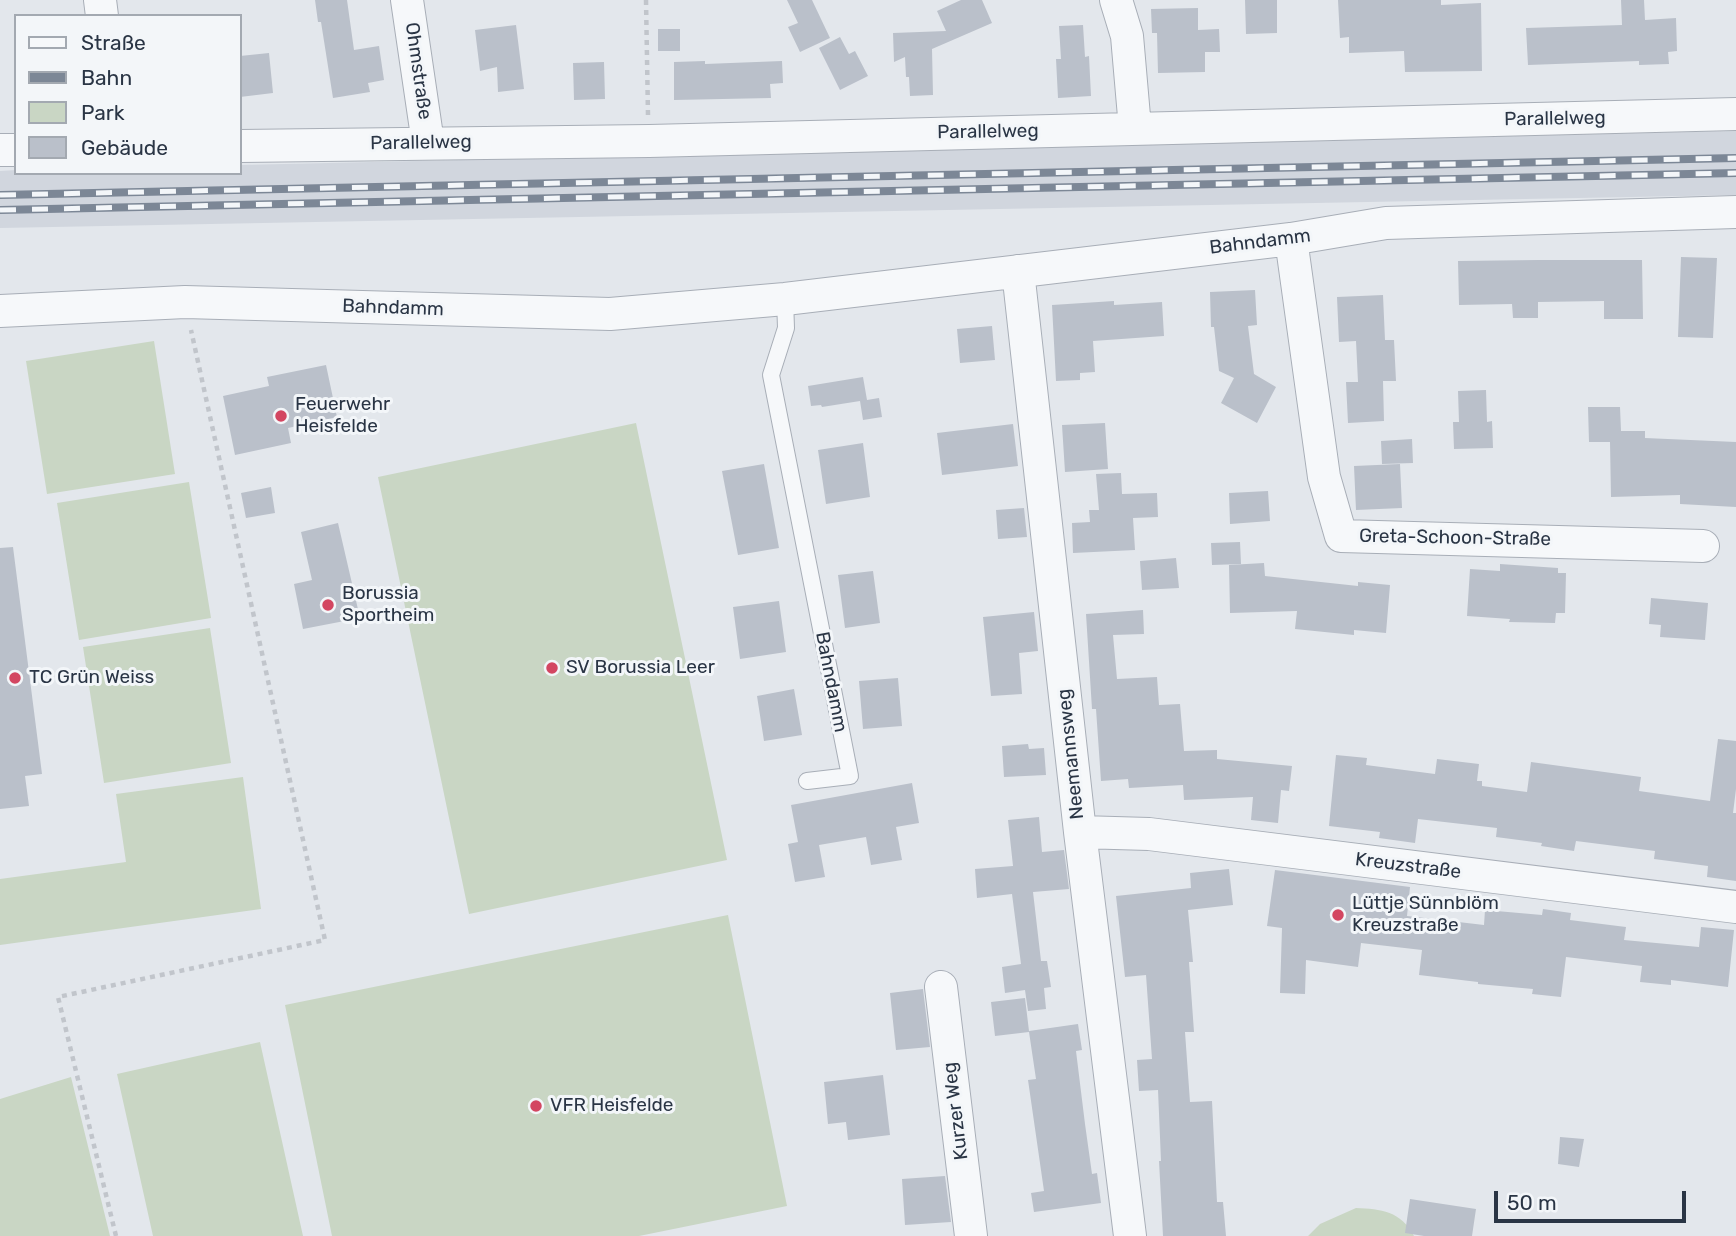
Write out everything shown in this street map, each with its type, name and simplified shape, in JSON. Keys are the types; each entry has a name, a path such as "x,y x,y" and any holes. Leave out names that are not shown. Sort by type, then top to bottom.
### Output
{"street":[{"name":"Ohmstraße","path":"407,0 428,143"},
{"path":"1116,0 1127,36 1135,128"},
{"name":"Parallelweg","path":"242,146 649,141 1736,114"},
{"name":"Bahndamm","path":"0,311 185,302 610,314 785,299 1291,239 1386,223 1736,212"},
{"name":"Greta-Schoon-Straße","path":"1291,239 1324,477 1341,536 1703,546"},
{"name":"Neemannsweg","path":"1018,271 1080,832 1130,1236"},
{"name":"Kreuzstraße","path":"1080,832 1149,834 1736,907"},
{"name":"Kurzer Weg","path":"941,987 971,1236"}],"lane":[{"name":"Bahndamm","path":"785,299 786,328 771,376 850,776 807,781"}],"path":[{"path":"646,0 649,141"},
{"path":"116,1236 58,997 325,940 185,302"}],"shaded area":[{"path":"1736,131 1736,195 0,228 0,171 14,170 14,175 242,175 242,165"}],"green space":[{"path":"154,341 175,474 47,494 26,361"},
{"name":"SV Borussia Leer","path":"636,423 727,860 469,914 378,477"},
{"path":"189,482 211,618 79,640 57,503"},
{"path":"210,628 231,763 104,783 83,647"},
{"path":"243,777 261,909 0,945 0,879 126,862 116,794"},
{"name":"VFR Heisfelde","path":"728,915 787,1206 639,1236 332,1236 285,1005"},
{"path":"260,1042 303,1236 153,1236 117,1074"},
{"path":"71,1077 110,1236 0,1236 0,1099"},
{"path":"1356,1208 1374,1209 1397,1216 1414,1236 1308,1236 1320,1224"}],"building":[{"path":"315,0 347,0 354,50 379,46 384,80 368,83 370,92 333,98"},
{"path":"787,0 812,0 830,38 800,52 788,27 798,23"},
{"path":"961,0 982,0 992,23 932,49 933,95 910,96 905,57 894,62 893,33 946,31 937,11"},
{"path":"1245,0 1277,0 1277,33 1246,34"},
{"path":"1338,0 1441,0 1441,5 1481,3 1482,71 1405,72 1404,51 1349,53 1349,37 1340,38"},
{"path":"1621,0 1644,0 1645,20 1676,18 1677,51 1668,52 1669,64 1639,65 1639,61 1528,65 1526,28 1622,25"},
{"path":"1198,8 1198,30 1219,29 1220,52 1205,52 1205,72 1158,73 1157,33 1152,33 1151,9"},
{"path":"516,25 524,89 498,92 497,67 480,71 475,30"},
{"path":"1083,25 1085,57 1089,56 1091,96 1058,98 1056,59 1061,59 1059,26"},
{"path":"658,29 680,29 680,51 658,51"},
{"path":"840,37 849,54 855,51 868,76 840,90 819,48"},
{"path":"269,53 273,93 242,97 242,56"},
{"path":"705,61 705,64 782,61 783,83 770,84 771,98 674,100 674,62"},
{"path":"604,62 605,99 574,100 573,63"},
{"path":"1681,257 1717,258 1713,338 1678,337"},
{"path":"1642,260 1643,319 1604,319 1604,301 1538,302 1538,318 1513,318 1512,304 1459,305 1458,261"},
{"path":"1255,290 1257,325 1248,326 1254,374 1276,387 1257,423 1221,403 1234,378 1219,371 1214,327 1211,327 1210,292"},
{"path":"1383,295 1385,340 1394,340 1396,381 1383,381 1384,421 1348,423 1346,382 1358,382 1356,341 1339,342 1337,297"},
{"path":"1114,301 1114,305 1162,302 1164,336 1093,341 1095,372 1080,373 1080,380 1056,381 1052,305"},
{"path":"992,326 995,360 960,363 957,329"},
{"path":"326,365 337,417 288,428 291,443 235,455 223,396 269,386 267,377"},
{"path":"863,377 867,400 879,398 882,417 863,420 860,401 822,407 811,406 808,386"},
{"path":"1486,390 1487,422 1492,421 1493,448 1454,449 1453,422 1459,422 1458,391"},
{"path":"1588,407 1620,407 1621,431 1645,431 1645,438 1736,442 1736,507 1680,504 1680,495 1611,497 1610,442 1589,442"},
{"path":"1105,423 1108,469 1065,472 1062,425"},
{"path":"1013,424 1018,466 942,475 937,433"},
{"path":"1412,439 1413,463 1382,464 1381,441"},
{"path":"863,443 870,497 826,504 818,450"},
{"path":"764,464 779,548 738,555 722,471"},
{"path":"1400,464 1402,508 1356,510 1354,466"},
{"path":"1121,473 1122,494 1157,493 1158,517 1133,518 1135,550 1073,553 1072,523 1090,522 1089,510 1099,510 1096,474"},
{"path":"271,487 275,513 246,518 241,493"},
{"path":"1268,491 1270,521 1230,524 1229,493"},
{"path":"1024,508 1027,537 998,539 996,510"},
{"path":"338,523 360,618 303,629 294,584 312,580 301,532"},
{"path":"1240,542 1241,564 1212,565 1211,543"},
{"name":"TC Grün Weiss","path":"13,547 42,774 25,776 29,806 0,809 0,548"},
{"path":"1176,558 1179,588 1142,590 1140,561"},
{"path":"1264,563 1265,576 1358,586 1358,582 1390,585 1386,633 1354,630 1354,635 1295,629 1297,611 1230,613 1229,565"},
{"path":"1500,564 1558,568 1558,573 1566,573 1565,613 1556,613 1555,623 1509,622 1510,619 1467,616 1470,569 1500,571"},
{"path":"873,571 880,623 845,628 838,575"},
{"path":"1651,598 1708,603 1705,640 1660,637 1661,625 1649,624"},
{"path":"779,601 786,652 740,659 733,607"},
{"path":"1143,610 1144,634 1113,635 1117,679 1157,677 1159,705 1180,704 1184,751 1217,750 1217,759 1292,766 1289,791 1281,790 1278,823 1251,820 1253,797 1184,800 1183,785 1129,788 1128,779 1101,781 1096,709 1092,709 1086,614"},
{"path":"1034,612 1038,651 1019,653 1022,694 991,696 983,617"},
{"path":"898,678 902,726 863,729 859,681"},
{"path":"794,689 802,735 764,741 757,696"},
{"path":"1718,739 1736,741 1733,813 1736,813 1736,881 1707,877 1708,866 1654,859 1655,851 1576,841 1574,851 1541,846 1542,843 1496,837 1497,828 1418,819 1415,843 1379,838 1380,832 1329,826 1336,755 1367,758 1366,765 1435,774 1437,759 1479,764 1477,781 1482,781 1482,786 1527,792 1531,762 1641,777 1639,791 1710,801"},
{"path":"1028,744 1029,749 1044,748 1046,775 1004,777 1002,746"},
{"path":"912,783 919,823 896,827 902,860 871,865 866,837 819,845 825,877 795,882 788,844 798,842 791,805"},
{"path":"1039,817 1042,852 1064,850 1069,889 1033,892 1041,961 1047,961 1051,987 1044,988 1046,1009 1028,1011 1025,990 1005,993 1002,967 1021,964 1012,894 977,898 975,869 1013,866 1008,820"},
{"path":"1229,869 1233,905 1188,910 1193,962 1189,962 1194,1032 1185,1032 1190,1102 1212,1101 1217,1202 1223,1202 1226,1236 1163,1236 1158,1090 1139,1091 1137,1060 1152,1059 1146,975 1125,977 1116,896 1191,888 1190,873"},
{"path":"1275,870 1410,887 1407,916 1484,925 1485,910 1542,915 1543,909 1571,913 1570,920 1626,927 1624,940 1699,947 1701,927 1734,930 1728,987 1671,980 1671,985 1640,982 1642,966 1566,957 1561,997 1532,994 1533,989 1419,975 1422,950 1361,943 1358,967 1306,960 1305,994 1280,993 1282,928 1267,926"},
{"path":"923,989 930,1047 896,1050 890,993"},
{"path":"1025,998 1029,1031 1078,1024 1082,1050 1076,1051 1085,1124 1092,1174 1097,1173 1101,1203 1034,1212 1031,1193 1044,1191 1028,1080 1036,1079 1029,1032 995,1036 991,1002"},
{"path":"883,1075 890,1135 848,1140 846,1122 828,1124 824,1082"},
{"path":"1560,1137 1584,1139 1579,1167 1558,1164"},
{"path":"945,1176 951,1222 905,1225 902,1179"},
{"path":"1410,1199 1476,1209 1472,1236 1424,1236 1405,1233"}],"railway":[{"path":"0,195 1736,158"},
{"path":"0,210 1736,173"}],"place":[{"name":"Feuerwehr Heisfelde","path":"281,416"},
{"name":"Borussia Sportheim","path":"328,605"},
{"name":"SV Borussia Leer","path":"552,668"},
{"name":"TC Grün Weiss","path":"15,678"},
{"name":"Lüttje Sünnblöm Kreuzstraße","path":"1338,915"},
{"name":"VFR Heisfelde","path":"536,1106"}]}
